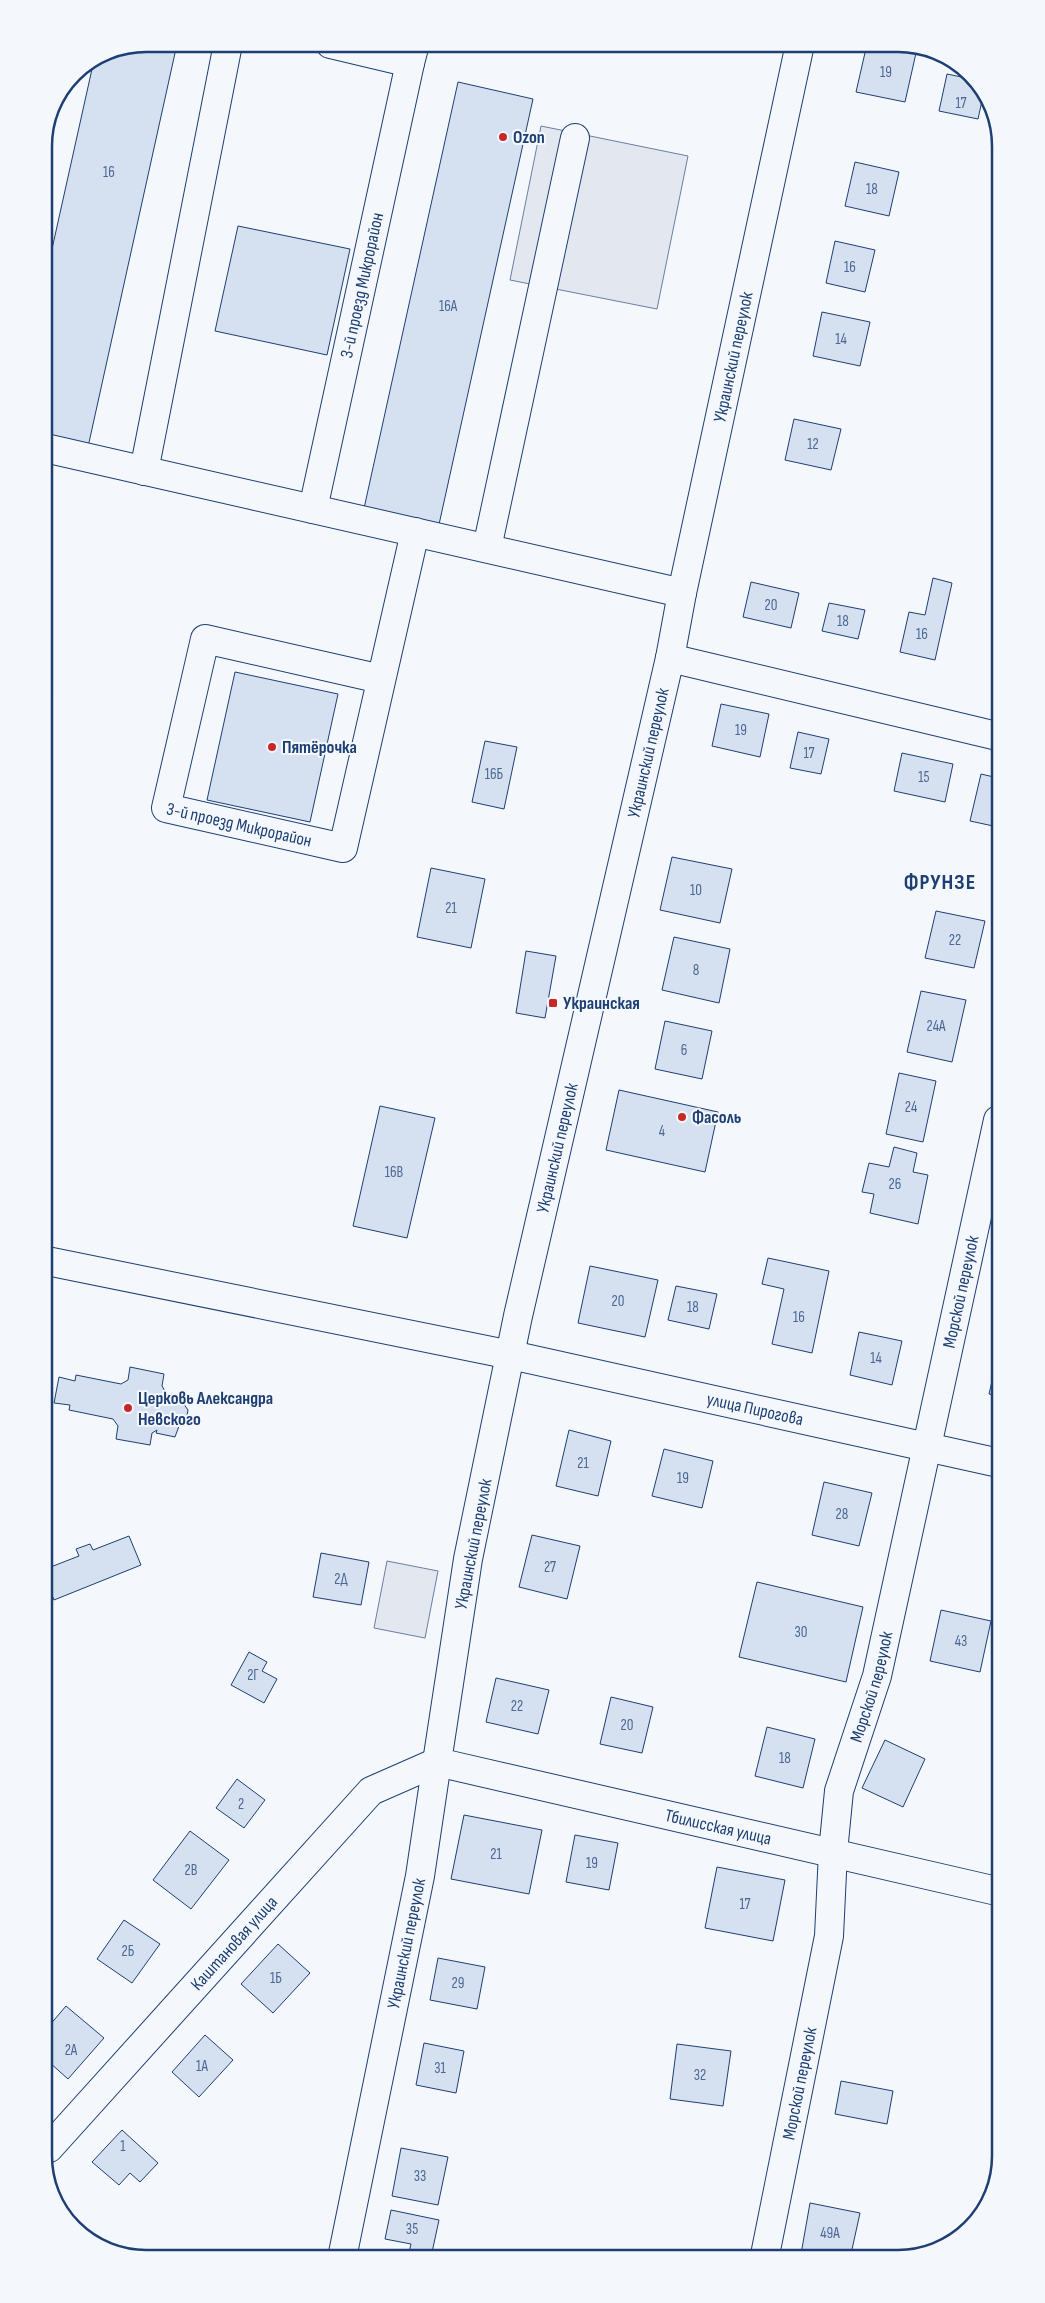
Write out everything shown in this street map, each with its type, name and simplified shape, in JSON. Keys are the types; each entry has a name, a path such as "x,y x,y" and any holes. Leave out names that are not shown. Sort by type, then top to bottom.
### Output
{"street":[{"path":"144,471 226,53"},
{"name":"Украинский переулок","path":"344,2250 420,1876 468,1559 518,1316 670,658 682,593 798,53"},
{"name":"3-й проезд Микрорайон","path":"313,509 412,54"},
{"path":"487,548 575,138"},
{"path":"53,450 682,593"},
{"name":"3-й проезд Микрорайон","path":"381,679 205,639 166,808 343,848 415,532"},
{"path":"670,658 992,735"},
{"name":"Морской переулок","path":"766,2250 829,1936 833,1852 839,1791 877,1676 992,1148"},
{"name":"улица Пирогова","path":"52,1262 511,1355 992,1462"},
{"name":"Тбилисская улица","path":"437,1762 992,1890"},
{"name":"Каштановая улица","path":"52,2145 371,1791 437,1762"}],"shaded area":[{"path":"541,126 688,156 657,309 510,280"},
{"path":"387,1561 438,1571 425,1638 374,1628"}],"building":[{"path":"175,53 88,447 53,439 53,245 92,70 99,65 128,54"},
{"path":"865,53 916,54 905,102 856,92"},
{"path":"947,74 962,77 977,94 982,102 978,119 939,111"},
{"path":"458,82 533,99 438,529 363,513"},
{"path":"855,162 899,172 889,216 845,206"},
{"path":"238,226 350,249 327,355 215,331"},
{"path":"835,241 875,250 865,292 826,283"},
{"path":"822,312 870,322 860,366 813,356"},
{"path":"794,419 841,429 831,470 785,460"},
{"path":"933,578 952,583 935,660 900,652 909,612 925,615"},
{"path":"751,582 799,593 791,628 743,617"},
{"path":"829,603 865,610 858,639 822,631"},
{"name":"Пятёрочка","path":"235,672 338,694 310,822 207,800"},
{"path":"721,704 769,714 760,757 712,746"},
{"path":"798,732 829,739 821,774 790,768"},
{"path":"485,741 517,747 504,809 472,802"},
{"path":"902,753 953,764 945,802 894,791"},
{"path":"981,774 992,777 992,826 970,821"},
{"path":"672,857 732,869 720,923 660,910"},
{"path":"431,868 485,879 471,948 417,937"},
{"path":"936,911 985,921 974,968 925,958"},
{"path":"674,937 730,949 719,1003 662,990"},
{"path":"526,951 556,956 545,1018 516,1013"},
{"path":"921,991 966,1000 952,1062 907,1052"},
{"path":"665,1021 712,1031 702,1079 655,1069"},
{"path":"899,1073 936,1081 923,1142 886,1134"},
{"path":"619,1090 718,1112 705,1172 606,1150"},
{"path":"380,1106 435,1118 407,1238 353,1226"},
{"path":"894,1147 917,1153 913,1172 928,1175 918,1224 870,1213 874,1194 862,1192 869,1163 889,1167"},
{"path":"768,1258 829,1271 812,1353 772,1344 784,1289 762,1284"},
{"path":"590,1266 658,1280 645,1337 578,1323"},
{"path":"676,1286 717,1294 709,1329 668,1320"},
{"path":"859,1332 902,1341 892,1385 850,1375"},
{"name":"Церковь Александра Невского","path":"130,1367 164,1374 162,1386 166,1393 185,1397 183,1403 188,1410 186,1421 179,1426 175,1437 156,1433 157,1430 152,1433 150,1445 116,1439 118,1426 113,1419 69,1410 70,1405 54,1403 59,1377 75,1381 76,1375 121,1384 128,1380"},
{"path":"992,1381 992,1395 989,1394"},
{"path":"569,1430 611,1441 598,1496 556,1486"},
{"path":"664,1449 713,1461 702,1508 652,1496"},
{"path":"824,1482 872,1493 859,1546 812,1535"},
{"path":"532,1535 580,1546 567,1599 519,1587"},
{"path":"129,1536 141,1565 54,1600 52,1596 52,1566 79,1556 76,1549 90,1544 93,1550"},
{"path":"321,1553 369,1562 361,1605 313,1597"},
{"path":"757,1582 863,1607 846,1682 739,1657"},
{"path":"941,1610 991,1621 980,1672 930,1661"},
{"path":"249,1652 267,1662 262,1671 277,1679 264,1703 231,1685"},
{"path":"496,1678 549,1690 538,1734 486,1722"},
{"path":"611,1697 653,1707 642,1753 600,1744"},
{"path":"767,1727 815,1739 803,1788 755,1776"},
{"path":"885,1740 925,1759 903,1807 862,1788"},
{"path":"237,1779 265,1800 244,1828 216,1808"},
{"path":"464,1815 542,1830 529,1894 451,1879"},
{"path":"190,1831 229,1860 191,1909 153,1880"},
{"path":"575,1835 618,1843 609,1890 566,1882"},
{"path":"717,1867 785,1880 773,1941 705,1928"},
{"path":"124,1920 160,1944 132,1983 97,1959"},
{"path":"278,1944 310,1973 273,2013 241,1984"},
{"path":"438,1958 485,1967 477,2009 430,2000"},
{"path":"66,2006 104,2038 68,2079 52,2065 52,2022"},
{"path":"205,2035 233,2060 199,2097 172,2072"},
{"path":"424,2043 464,2051 456,2093 416,2085"},
{"path":"677,2044 731,2051 723,2106 670,2099"},
{"path":"841,2081 893,2091 887,2124 835,2114"},
{"path":"122,2130 158,2163 140,2182 130,2173 119,2185 92,2162"},
{"path":"401,2148 448,2157 438,2205 392,2196"},
{"path":"810,2203 860,2213 852,2250 802,2250"},
{"path":"391,2210 439,2220 433,2250 410,2250 411,2244 385,2239"}],"place":[{"name":"Ozon","path":"503,137"},
{"name":"Пятёрочка","path":"272,747"},
{"name":"Украинская","path":"553,1003"},
{"name":"Фасоль","path":"682,1117"},
{"name":"Церковь Александра Невского","path":"128,1408"}],"district":[{"name":"ФРУНЗЕ","path":"940,881"}]}
